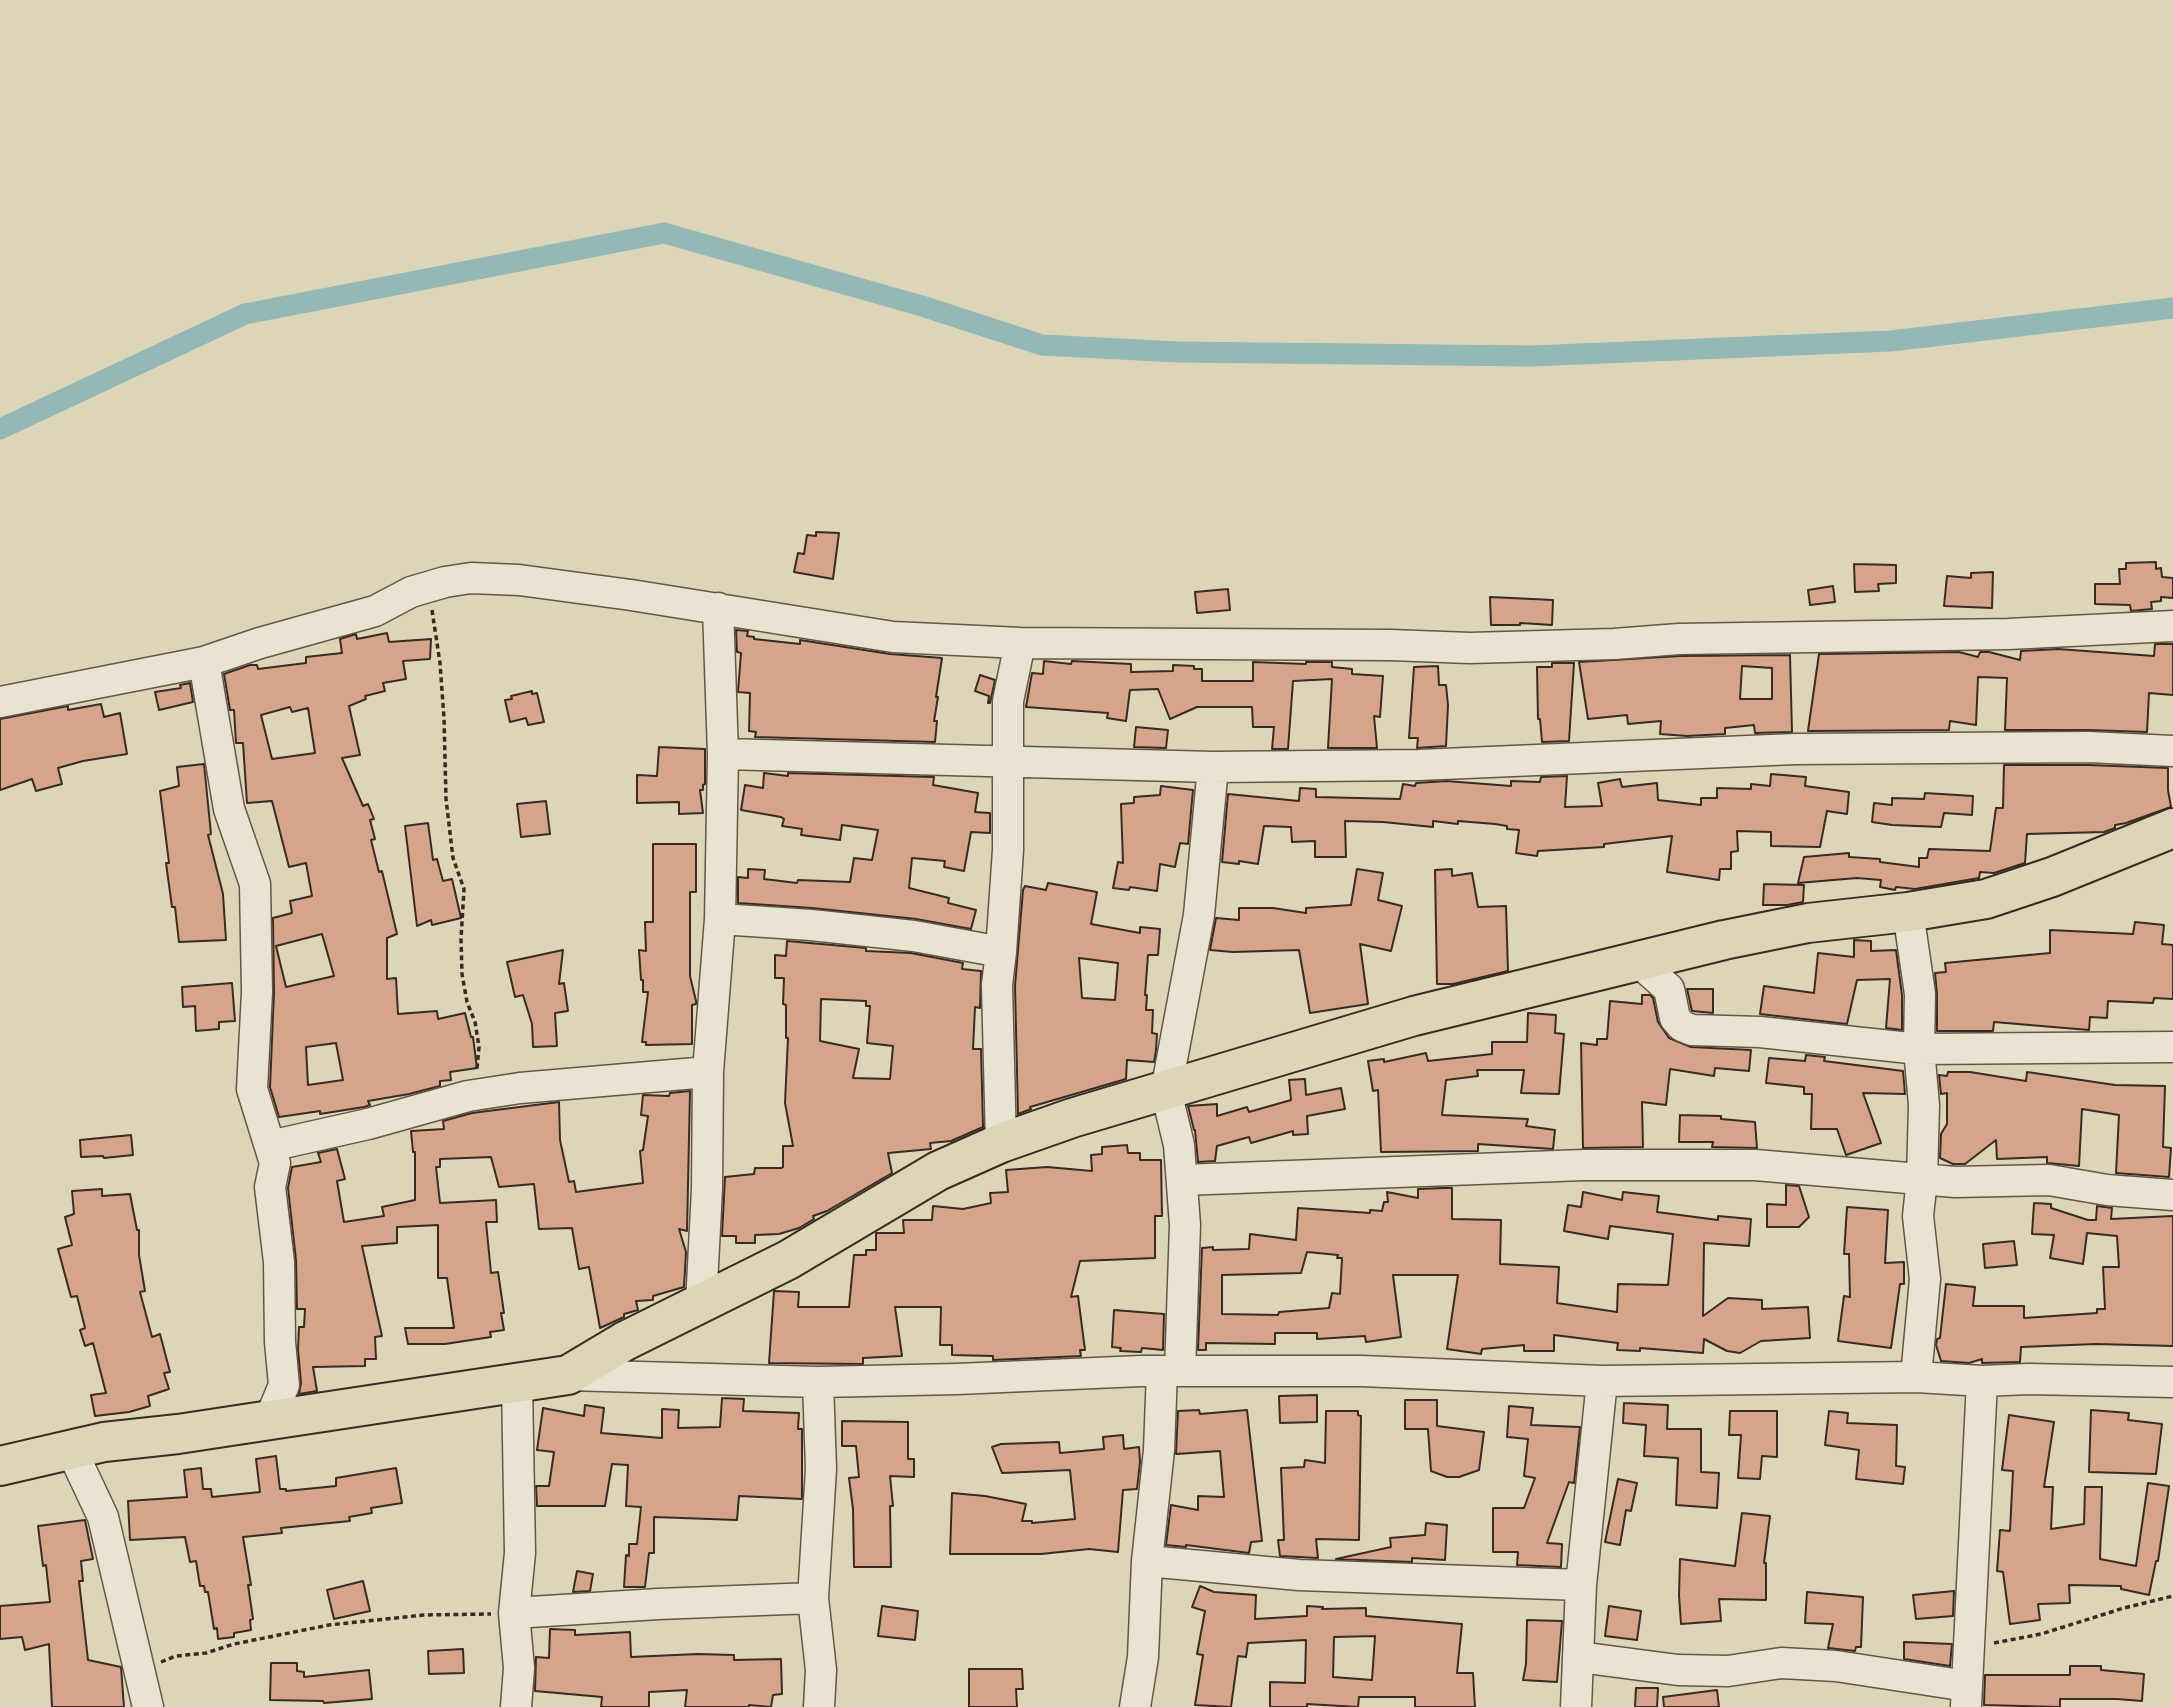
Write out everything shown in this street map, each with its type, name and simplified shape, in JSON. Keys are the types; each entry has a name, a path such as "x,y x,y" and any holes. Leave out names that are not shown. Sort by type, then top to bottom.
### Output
{"main road":[{"path":"0,1466 104,1442 178,1434 568,1375 625,1341 788,1260 938,1171 1000,1143 1072,1118 1414,1016 1724,940 1808,923 1908,912 1986,899 2052,877 2173,828"}],"street":[{"path":"0,702 204,662 260,643 374,611 411,592 471,578 519,580 718,608 893,637 1020,643 1497,647 1614,644 1679,639 2008,634 2173,625"},
{"path":"701,1304 707,1189 708,1072 720,919 723,754 718,608"},
{"path":"1000,1143 997,1009 1008,850 1007,701 1020,643"},
{"path":"204,662 229,809 255,884 257,992 252,1089 275,1163 270,1187 279,1262 280,1342 285,1385 270,1419"},
{"path":"723,754 1213,767 1432,765 1795,749 2088,747 2173,751"},
{"path":"1135,1707 1143,1657 1147,1561 1158,1450 1171,1371 1185,1225 1179,1145 1166,1091 1199,915 1213,767"},
{"path":"1908,912 1920,994 1919,1049 1924,1105 1918,1216 1924,1279 1916,1377"},
{"path":"720,919 914,936 1001,952"},
{"path":"1639,962 1669,989 1675,1018 1682,1026 1692,1030 1760,1032 1919,1049 2173,1048"},
{"path":"270,1146 368,1124 474,1095 520,1088 708,1072"},
{"path":"1182,1180 1584,1165 1755,1165 1955,1182 2049,1180 2108,1190 2173,1195"},
{"path":"568,1375 818,1382 1171,1371 1361,1371 1602,1381 1916,1377 1982,1381 2029,1379 2173,1382"},
{"path":"1576,1707 1581,1585 1602,1381"},
{"path":"1579,1657 1678,1670 1728,1671 1781,1663 1836,1666 1967,1697 1982,1381"},
{"path":"818,1382 821,1469 813,1598 821,1671 819,1707"},
{"path":"516,1384 520,1553 514,1613 519,1668 516,1707"},
{"path":"71,1449 103,1517 110,1556 141,1670 148,1707"},
{"path":"1147,1561 1299,1575 1581,1585"},
{"path":"514,1613 813,1598"}],"path":[{"path":"428,587 440,663 446,746 446,799 453,858 464,890 462,974 480,1047 474,1095"},
{"path":"1968,1649 2041,1634 2173,1596"},
{"path":"141,1670 176,1656 206,1653 234,1644 330,1625 424,1615 514,1613"}],"building":[{"path":"816,532 839,533 833,579 794,572 798,553 804,554 807,535 816,536"},
{"path":"2156,562 2156,569 2161,568 2162,577 2173,578 2173,598 2161,597 2161,601 2151,602 2152,609 2131,611 2130,605 2095,604 2095,584 2120,584 2119,569 2126,569 2126,563"},
{"path":"1854,564 1896,565 1896,583 1878,584 1879,591 1855,592"},
{"path":"1993,572 1992,608 1944,606 1947,576 1971,578 1971,573"},
{"path":"1833,586 1835,602 1810,605 1808,590"},
{"path":"1228,589 1230,610 1197,613 1195,592"},
{"path":"1490,597 1553,600 1552,625 1491,625"},
{"path":"736,630 748,631 747,636 754,639 800,644 800,640 890,654 942,658 934,721 937,721 935,742 755,737 756,732 749,731 750,693 738,692 741,653 737,652"},
{"path":"387,633 389,642 431,639 430,659 403,661 406,679 383,683 385,691 365,696 366,699 349,706 360,755 342,758 363,806 368,804 374,819 370,820 375,839 371,840 379,872 382,871 397,934 387,938 387,979 396,978 398,1014 437,1011 438,1019 465,1013 473,1037 477,1068 450,1072 451,1080 440,1081 440,1086 368,1101 370,1105 364,1107 279,1117 270,1087 274,993 273,918 292,913 290,901 312,896 306,863 289,867 272,801 247,803 243,743 236,743 234,710 230,710 224,674 250,665 257,665 258,669 306,663 306,657 342,653 340,639 356,634 357,639","holes":["290,707 292,712 308,708 315,753 272,759 261,715","322,934 334,976 286,987 276,946","336,1043 343,1080 308,1085 306,1047"]},
{"path":"2155,644 2173,644 2173,695 2149,693 2147,732 2005,730 2007,678 1978,677 1976,725 1950,721 1949,730 1808,731 1819,654 1959,652 1978,657 1980,652 1989,652 2020,660 2021,651 2058,649 2154,656"},
{"path":"1790,655 1792,732 1755,733 1754,725 1725,728 1725,734 1687,736 1660,734 1661,721 1628,724 1627,715 1588,719 1579,662 1680,656","holes":["1742,666 1772,668 1772,699 1740,699"]},
{"path":"1044,661 1131,664 1131,672 1173,671 1173,665 1194,666 1194,669 1202,669 1202,681 1253,681 1253,662 1332,662 1332,667 1352,669 1352,674 1383,676 1380,717 1374,716 1377,748 1328,748 1332,679 1293,681 1288,749 1272,749 1274,727 1253,727 1252,707 1197,707 1170,719 1158,689 1130,690 1126,721 1107,718 1108,713 1026,707 1032,673 1043,674"},
{"path":"1552,663 1574,663 1569,741 1542,742 1538,719 1537,667 1552,667"},
{"path":"1438,666 1439,685 1446,685 1448,705 1446,746 1417,748 1418,738 1409,738 1414,667"},
{"path":"980,675 995,680 990,703 989,696 975,691"},
{"path":"190,683 193,702 159,710 155,692 181,688 180,685"},
{"path":"532,691 532,694 537,693 544,722 528,725 526,718 510,722 505,700"},
{"path":"101,704 104,717 120,713 127,754 58,768 62,784 36,791 32,779 0,790 0,719 68,706 68,710"},
{"path":"1136,727 1168,730 1166,748 1134,747"},
{"path":"659,747 705,749 705,784 703,790 700,790 703,813 679,814 679,802 637,803 637,775 657,776"},
{"path":"204,764 211,834 208,835 223,894 226,940 179,942 166,863 169,863 160,791 179,786 177,767"},
{"path":"2004,765 2168,768 2171,807 2115,825 2115,828 2104,832 2027,834 2025,863 1994,873 1980,872 1979,878 1915,889 1896,887 1895,890 1880,887 1881,880 1857,878 1798,883 1804,857 1849,853 1849,857 1880,859 1880,862 1919,867 1919,858 1927,858 1929,849 1990,851 1996,808 2003,808"},
{"path":"764,773 788,776 788,773 934,777 933,785 978,793 975,812 990,813 990,833 971,832 964,871 944,867 945,861 912,858 909,888 949,898 948,903 976,910 971,929 916,919 738,903 738,877 748,878 748,869 765,870 764,879 797,883 798,880 850,882 854,858 872,860 878,830 842,825 840,840 801,835 802,829 782,826 784,819 781,817 741,810 745,785 763,788"},
{"path":"1771,774 1806,777 1805,786 1849,792 1847,814 1827,811 1820,847 1771,846 1771,832 1737,831 1738,851 1731,852 1731,869 1720,869 1719,880 1667,872 1672,836 1604,844 1604,847 1538,851 1537,856 1516,853 1519,830 1495,824 1458,821 1458,824 1433,821 1433,827 1345,821 1346,857 1315,857 1315,841 1292,842 1291,827 1264,826 1258,864 1222,862 1228,794 1299,801 1300,788 1316,789 1316,797 1400,799 1403,784 1415,786 1416,783 1446,781 1511,786 1511,781 1540,782 1541,777 1567,776 1565,807 1602,806 1598,783 1620,779 1622,787 1657,783 1658,800 1701,805 1701,798 1717,798 1717,788 1751,789 1751,784 1770,786"},
{"path":"1161,786 1193,790 1188,844 1180,843 1175,867 1160,864 1157,891 1130,887 1129,890 1113,888 1118,862 1123,863 1121,804 1134,803 1134,797 1160,795"},
{"path":"1925,793 1973,796 1972,815 1944,813 1941,827 1872,822 1874,803 1892,805 1892,798 1924,799"},
{"path":"546,801 550,834 521,837 517,804"},
{"path":"428,823 433,860 437,859 443,881 452,879 461,918 432,925 431,920 417,926 405,826"},
{"path":"653,844 696,844 696,892 690,892 690,976 696,1001 696,1004 692,1005 692,1044 646,1045 646,1042 642,1042 648,992 643,992 639,950 646,951 645,922 653,922"},
{"path":"1357,869 1383,873 1378,900 1402,906 1391,951 1360,944 1368,1004 1310,1013 1299,950 1210,950 1216,918 1239,920 1239,908 1273,908 1306,913 1306,908 1351,905"},
{"path":"1452,869 1452,876 1472,873 1478,907 1506,906 1508,971 1453,984 1437,984 1435,870"},
{"path":"1048,883 1097,892 1091,924 1140,933 1140,927 1160,929 1158,955 1148,955 1145,995 1146,1010 1153,1010 1152,1033 1157,1034 1156,1050 1154,1062 1127,1060 1126,1079 1030,1107 1031,1109 1018,1114 1015,986 1023,890 1025,886 1046,890","holes":["1079,958 1118,963 1115,1000 1082,998"]},
{"path":"1764,884 1804,885 1803,902 1763,905"},
{"path":"2135,922 2164,925 2162,944 2173,945 2173,999 2154,998 2153,1003 2108,1001 2107,1018 2090,1017 2089,1030 1994,1022 1993,1031 1937,1031 1935,973 1946,972 1945,963 2050,953 2050,930 2133,934"},
{"path":"1854,940 1871,941 1871,951 1896,950 1902,995 1902,1030 1886,1028 1890,979 1857,980 1847,1024 1760,1014 1764,986 1814,993 1818,953 1854,957"},
{"path":"787,941 866,948 866,951 911,953 963,963 962,969 981,971 980,1008 975,1007 973,1049 981,1049 983,1127 951,1141 930,1143 931,1149 888,1153 892,1173 827,1211 813,1216 814,1219 799,1228 779,1234 755,1235 755,1243 736,1243 736,1236 722,1236 725,1177 754,1174 755,1168 781,1168 783,1146 793,1146 785,1103 788,1038 786,1005 783,1004 784,978 775,978 775,955 786,956","holes":["821,999 866,1001 866,1006 870,1006 867,1043 893,1046 890,1079 853,1078 859,1049 820,1041"]},
{"path":"563,950 559,984 564,983 568,1011 555,1013 557,1046 533,1047 532,1024 523,995 515,997 507,962"},
{"path":"232,983 235,1021 219,1022 219,1029 196,1031 195,1006 183,1007 182,987"},
{"path":"1687,989 1713,989 1713,1013 1692,1011"},
{"path":"1642,995 1650,995 1653,998 1658,1022 1669,1038 1691,1047 1751,1050 1749,1071 1715,1068 1714,1076 1670,1069 1666,1105 1642,1102 1643,1147 1583,1148 1581,1043 1597,1045 1597,1039 1607,1039 1610,1001 1642,1004"},
{"path":"1528,1013 1556,1015 1555,1033 1564,1034 1559,1094 1521,1093 1524,1070 1477,1070 1478,1076 1446,1080 1442,1115 1528,1119 1526,1126 1555,1130 1553,1149 1478,1144 1478,1151 1381,1152 1378,1090 1373,1091 1368,1061 1384,1059 1384,1062 1426,1053 1428,1061 1492,1054 1492,1042 1527,1042"},
{"path":"1806,1055 1825,1057 1824,1061 1903,1071 1905,1094 1863,1093 1881,1143 1846,1155 1837,1129 1811,1129 1812,1094 1804,1094 1804,1087 1766,1083 1769,1058 1805,1061"},
{"path":"1948,1072 1970,1072 2026,1081 2027,1072 2115,1085 2165,1086 2163,1147 2171,1148 2169,1177 2116,1173 2119,1115 2082,1109 2079,1166 2047,1163 2047,1157 1997,1159 1996,1140 1965,1164 1953,1164 1940,1158 1941,1134 1947,1124 1947,1093 1941,1094 1939,1075 1947,1076"},
{"path":"1305,1079 1306,1095 1341,1088 1345,1109 1307,1116 1308,1134 1293,1135 1293,1131 1251,1143 1249,1137 1217,1146 1215,1161 1198,1162 1195,1130 1188,1106 1217,1104 1217,1116 1247,1107 1249,1112 1291,1100 1289,1080"},
{"path":"690,1091 687,1231 679,1229 686,1252 684,1287 653,1296 653,1300 636,1301 638,1310 624,1314 624,1317 600,1328 589,1267 579,1269 572,1228 539,1229 534,1184 499,1187 491,1157 440,1159 440,1167 436,1167 440,1203 496,1200 497,1222 486,1222 491,1273 498,1272 504,1330 490,1332 491,1337 445,1344 408,1344 405,1328 454,1328 447,1278 438,1278 438,1225 397,1227 397,1243 362,1246 382,1336 375,1337 376,1359 365,1359 365,1366 313,1367 317,1391 299,1394 299,1327 304,1327 305,1309 297,1309 296,1260 288,1188 292,1167 321,1162 318,1153 337,1149 345,1179 337,1181 344,1222 384,1216 382,1207 415,1200 415,1152 411,1131 444,1129 443,1121 472,1113 559,1102 560,1140 569,1182 574,1181 576,1192 643,1183 640,1151 643,1150 648,1116 641,1115 643,1095 669,1096 670,1093"},
{"path":"1680,1115 1721,1116 1721,1119 1755,1122 1757,1148 1712,1147 1713,1142 1679,1142"},
{"path":"131,1135 133,1155 81,1157 80,1140"},
{"path":"1127,1145 1128,1153 1140,1153 1140,1160 1161,1160 1162,1216 1155,1216 1155,1258 1080,1261 1071,1297 1078,1296 1085,1350 1080,1350 1081,1356 993,1360 993,1356 952,1355 952,1345 940,1345 941,1307 895,1307 902,1356 863,1358 863,1364 769,1363 774,1291 799,1292 798,1307 849,1307 854,1255 866,1255 866,1250 876,1250 876,1233 904,1233 903,1220 932,1220 933,1206 963,1209 991,1203 990,1193 1008,1192 1006,1170 1047,1167 1092,1171 1091,1155 1102,1154 1102,1147"},
{"path":"1786,1185 1799,1186 1809,1217 1799,1227 1767,1227 1767,1204 1786,1205"},
{"path":"1452,1188 1452,1219 1501,1220 1500,1264 1559,1267 1557,1303 1617,1312 1618,1284 1668,1285 1673,1234 1610,1226 1608,1239 1564,1231 1568,1205 1581,1207 1583,1192 1622,1200 1623,1192 1659,1196 1657,1212 1718,1220 1718,1216 1751,1219 1749,1246 1704,1243 1703,1316 1728,1298 1762,1300 1762,1309 1808,1307 1810,1338 1761,1341 1740,1353 1727,1351 1704,1339 1703,1353 1640,1348 1640,1351 1617,1350 1618,1343 1554,1335 1554,1351 1524,1351 1524,1345 1482,1349 1481,1354 1447,1349 1458,1275 1393,1275 1401,1337 1366,1342 1365,1336 1317,1339 1317,1333 1275,1333 1275,1344 1206,1343 1206,1350 1198,1350 1202,1248 1249,1249 1250,1234 1296,1240 1298,1208 1370,1213 1370,1210 1382,1211 1384,1202 1388,1202 1387,1192 1418,1198 1418,1189","holes":["1307,1252 1338,1255 1337,1258 1342,1258 1340,1294 1332,1293 1329,1308 1279,1312 1278,1315 1222,1314 1222,1275 1301,1273"]},
{"path":"102,1189 102,1196 130,1194 139,1230 139,1255 145,1291 140,1292 152,1337 160,1334 170,1372 164,1373 169,1389 148,1396 150,1406 129,1412 95,1416 91,1395 106,1393 93,1343 85,1346 80,1330 85,1328 77,1296 71,1297 58,1249 72,1245 65,1217 74,1214 72,1191"},
{"path":"2034,1203 2051,1204 2051,1208 2088,1220 2096,1220 2097,1206 2112,1208 2111,1219 2173,1216 2173,1346 2096,1344 2021,1347 2020,1362 1982,1363 1982,1359 1969,1363 1941,1361 1936,1345 1937,1339 1940,1338 1946,1284 1975,1287 1973,1306 2024,1306 2024,1318 2097,1313 2097,1309 2105,1309 2103,1267 2119,1267 2117,1236 2087,1233 2083,1264 2050,1258 2054,1235 2032,1234"},
{"path":"1847,1207 1888,1210 1885,1263 1904,1262 1904,1284 1900,1284 1891,1348 1838,1341 1844,1296 1850,1297 1849,1254 1844,1254"},
{"path":"2014,1241 2017,1265 1985,1268 1983,1244"},
{"path":"1114,1310 1164,1314 1163,1350 1142,1348 1141,1352 1120,1351 1121,1348 1112,1347"},
{"path":"1317,1395 1317,1422 1280,1423 1279,1396"},
{"path":"722,1398 744,1399 743,1411 799,1413 798,1429 802,1429 802,1499 739,1496 737,1520 654,1517 654,1553 649,1553 645,1587 624,1587 626,1555 629,1556 629,1544 637,1544 641,1507 626,1506 628,1465 612,1464 605,1506 537,1506 536,1486 549,1486 554,1452 537,1450 543,1408 584,1416 585,1405 604,1408 601,1433 662,1438 662,1409 679,1410 678,1428 720,1427"},
{"path":"1405,1400 1437,1400 1437,1426 1484,1432 1479,1470 1459,1477 1447,1477 1431,1471 1428,1429 1405,1429"},
{"path":"1624,1403 1668,1405 1667,1429 1701,1429 1701,1472 1719,1473 1717,1508 1676,1505 1678,1458 1644,1456 1646,1425 1623,1423"},
{"path":"1509,1406 1533,1408 1531,1425 1580,1427 1574,1483 1569,1482 1547,1543 1562,1544 1561,1567 1517,1565 1518,1552 1493,1552 1493,1508 1524,1508 1535,1478 1524,1476 1528,1439 1507,1437"},
{"path":"1199,1410 1200,1414 1247,1410 1262,1541 1251,1542 1249,1553 1166,1545 1171,1505 1198,1510 1198,1496 1224,1497 1220,1451 1176,1454 1178,1411"},
{"path":"2091,1410 2129,1413 2128,1420 2162,1424 2156,1474 2089,1472"},
{"path":"1326,1411 1358,1411 1361,1416 1359,1540 1316,1539 1318,1558 1280,1556 1278,1540 1284,1540 1281,1468 1304,1467 1305,1460 1325,1463"},
{"path":"1730,1411 1777,1411 1777,1457 1762,1456 1760,1479 1738,1478 1741,1435 1729,1435"},
{"path":"1829,1411 1848,1413 1847,1423 1897,1425 1896,1466 1905,1467 1903,1484 1856,1479 1859,1450 1825,1445"},
{"path":"2009,1415 2054,1422 2044,1487 2053,1487 2051,1529 2084,1524 2085,1487 2102,1487 2100,1559 2136,1566 2148,1483 2169,1486 2158,1561 2149,1595 2121,1589 2121,1586 2069,1585 2070,1603 2038,1604 2040,1620 2010,1624 2003,1572 1997,1571 2000,1530 2010,1531 2013,1471 2002,1470"},
{"path":"842,1421 908,1422 908,1459 914,1459 914,1477 890,1476 893,1506 890,1506 891,1567 854,1567 853,1509 849,1478 859,1477 856,1446 842,1446"},
{"path":"1123,1435 1124,1449 1139,1447 1140,1462 1137,1489 1123,1490 1118,1552 1089,1549 1041,1554 950,1554 952,1493 1026,1504 1022,1521 1032,1523 1075,1519 1070,1470 1002,1473 992,1447 1001,1444 1059,1442 1060,1453 1104,1449 1103,1437"},
{"path":"276,1456 280,1489 286,1491 336,1486 336,1478 396,1468 402,1503 371,1508 372,1513 349,1517 350,1521 281,1528 282,1533 243,1537 251,1585 248,1585 253,1619 250,1620 251,1630 234,1633 234,1637 218,1639 208,1592 205,1592 204,1586 200,1586 196,1561 190,1562 185,1537 130,1540 128,1501 187,1497 184,1470 201,1468 203,1489 211,1489 212,1497 260,1492 256,1459"},
{"path":"1618,1479 1637,1483 1631,1511 1626,1510 1620,1545 1605,1542"},
{"path":"1742,1513 1770,1516 1764,1563 1766,1600 1719,1599 1721,1621 1681,1624 1680,1559 1735,1566"},
{"path":"85,1520 93,1559 81,1561 83,1581 79,1581 88,1660 121,1667 124,1707 52,1707 49,1644 25,1650 22,1637 0,1639 0,1606 50,1602 38,1526"},
{"path":"1426,1523 1447,1525 1445,1560 1412,1558 1412,1562 1336,1559 1391,1547 1390,1538 1425,1535"},
{"path":"577,1571 593,1574 590,1591 573,1592"},
{"path":"363,1581 370,1611 334,1619 327,1590"},
{"path":"1200,1586 1214,1592 1256,1595 1255,1619 1307,1616 1307,1606 1323,1607 1322,1609 1366,1608 1366,1616 1462,1624 1457,1673 1473,1673 1475,1707 1415,1707 1415,1697 1359,1697 1358,1707 1307,1704 1307,1707 1270,1707 1270,1682 1305,1683 1306,1640 1248,1643 1246,1657 1238,1656 1231,1707 1195,1705 1203,1655 1197,1654 1205,1611 1192,1607","holes":["1375,1636 1372,1680 1333,1677 1334,1637"]},
{"path":"1954,1591 1953,1616 1916,1619 1913,1595"},
{"path":"1807,1592 1863,1597 1861,1647 1856,1647 1855,1651 1828,1648 1833,1624 1805,1623"},
{"path":"882,1606 918,1611 915,1640 878,1636"},
{"path":"1609,1606 1641,1611 1637,1640 1605,1636"},
{"path":"1527,1620 1562,1621 1557,1682 1523,1680"},
{"path":"550,1629 575,1630 575,1635 630,1632 631,1657 698,1654 734,1655 734,1660 781,1659 782,1694 773,1695 771,1707 685,1707 687,1690 649,1692 649,1707 601,1707 602,1697 535,1691 536,1657 549,1658"},
{"path":"1904,1642 1952,1644 1950,1666 1904,1659"},
{"path":"463,1649 464,1673 429,1674 428,1651"},
{"path":"271,1663 297,1663 297,1671 304,1672 304,1677 369,1670 372,1699 324,1703 270,1700"},
{"path":"2070,1666 2101,1666 2101,1670 2144,1674 2142,1701 2060,1699 2060,1707 1984,1705 1985,1675 2070,1675"},
{"path":"969,1669 1022,1669 1023,1689 1016,1689 1017,1707 969,1707"},
{"path":"1636,1688 1658,1688 1657,1707 1635,1707"},
{"path":"1717,1690 1719,1707 1664,1707 1663,1697"}],"waterway":[{"path":"0,429 245,314 664,233 922,306 1042,345 1178,352 1532,356 1891,341 2173,308"}]}
